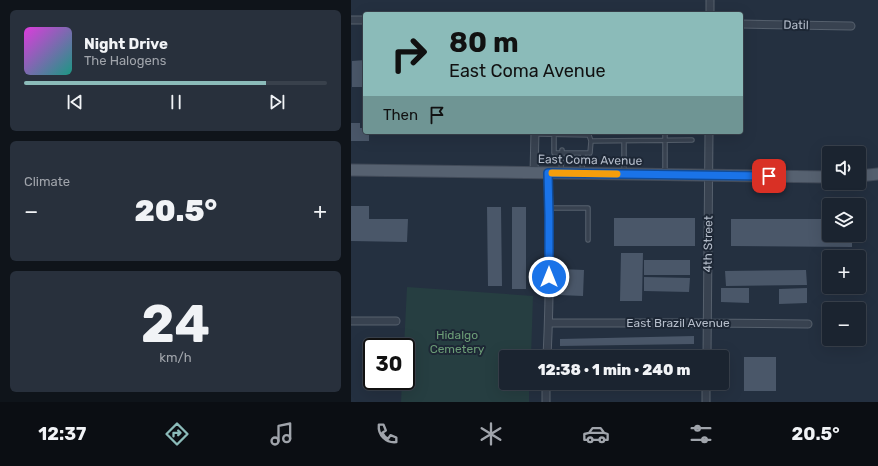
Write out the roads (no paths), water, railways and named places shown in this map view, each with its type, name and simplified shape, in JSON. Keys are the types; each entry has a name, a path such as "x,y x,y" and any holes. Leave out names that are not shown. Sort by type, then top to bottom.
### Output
{"main road":[{"name":"East Coma Avenue","path":"351,170 822,177"},
{"path":"866,176 878,174"},
{"path":"866,178 878,179"}],"street":[{"path":"710,0 710,12"},
{"path":"351,20 363,20"},
{"name":"Datil","path":"743,24 851,26"},
{"path":"534,173 535,134"},
{"name":"4th Street","path":"707,350 709,134"},
{"path":"547,350 549,323 548,173"},
{"path":"351,321 396,321"},
{"name":"East Brazil Avenue","path":"549,323 808,324"},
{"path":"546,390 546,402"},
{"path":"706,390 706,402"}],"lane":[{"path":"554,134 554,153 562,151 590,153 591,141 589,135 558,134"},
{"path":"665,134 665,174"},
{"path":"563,135 563,140"},
{"path":"578,140 579,135"},
{"path":"591,141 692,140"},
{"path":"624,141 624,174"},
{"path":"561,173 562,151"},
{"path":"581,173 583,153"},
{"path":"549,208 588,208 588,240"}],"park label":[{"name":"Hidalgo Cemetery","path":"457,342"}]}
